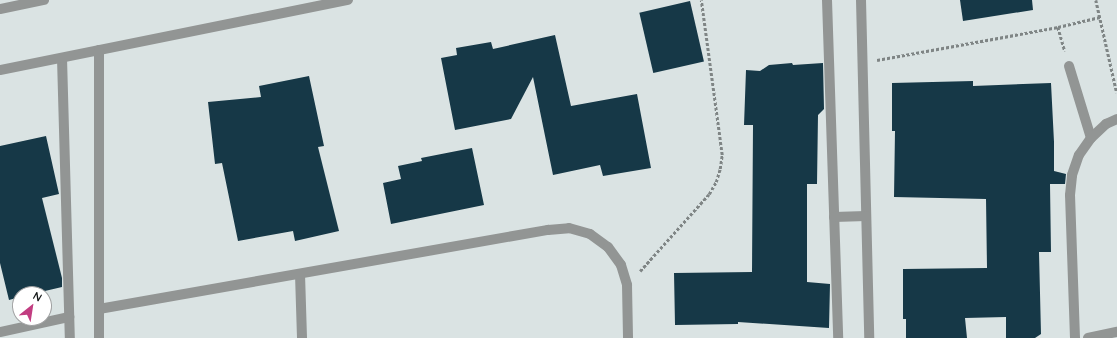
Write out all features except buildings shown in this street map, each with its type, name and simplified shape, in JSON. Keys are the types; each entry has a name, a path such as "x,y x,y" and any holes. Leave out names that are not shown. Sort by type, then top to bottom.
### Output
{"street":[{"path":"0,9 44,0"},
{"path":"0,70 348,0"},
{"path":"827,0 838,338"},
{"path":"861,0 869,338"},
{"path":"99,50 99,338"},
{"path":"62,58 70,338"},
{"path":"1069,66 1091,138"},
{"path":"1075,338 1070,195 1072,174 1079,155 1091,138 1106,124 1117,118"},
{"path":"834,217 866,216"},
{"path":"99,309 548,230 570,228 590,234 608,247 621,265 627,285 628,338"},
{"path":"300,274 302,338"},
{"path":"0,332 70,317"},
{"path":"1088,338 1117,332"}],"path":[{"path":"627,285 709,194 716,182 720,169 722,155 701,0"},
{"path":"1096,0 1117,93"},
{"path":"862,63 1058,27 1100,17"},
{"path":"1058,27 1069,66"}]}
